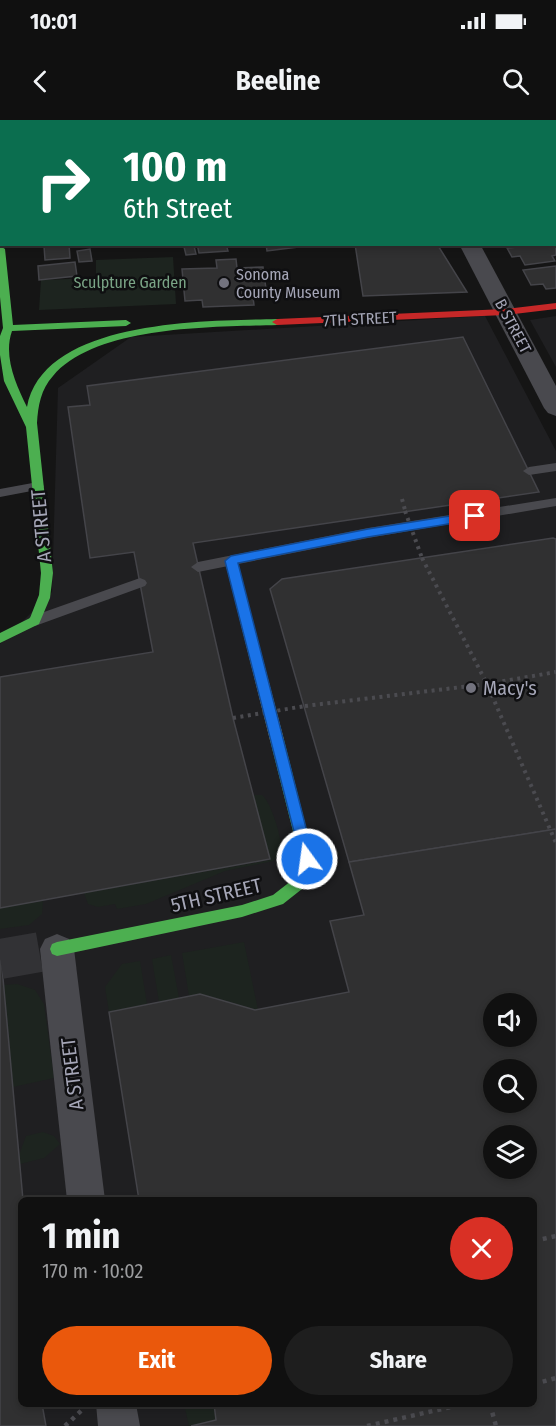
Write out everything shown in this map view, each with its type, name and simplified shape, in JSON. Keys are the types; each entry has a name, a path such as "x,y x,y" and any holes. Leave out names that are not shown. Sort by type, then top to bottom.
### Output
{"street":[{"name":"B STREET","path":"470,246 556,408"},
{"name":"A STREET","path":"0,249 3,341 9,381 33,429"},
{"name":"7TH STREET","path":"4,328 102,322 164,327 505,312 556,306"},
{"name":"7TH STREET","path":"62,356 113,338 164,327"},
{"path":"4,328 40,343"},
{"name":"A STREET","path":"35,621 45,595 46,565 33,429 34,400 47,375 62,356"},
{"name":"5TH STREET","path":"57,949 242,911 278,900 297,885 307,859 231,561"},
{"path":"0,638 35,621"},
{"name":"A STREET","path":"57,949 86,1197"},
{"path":"117,1407 120,1426"}],"lane":[{"path":"529,471 556,467"},
{"path":"0,493 38,486"},
{"path":"472,501 475,516"},
{"path":"198,567 368,533 556,502"},
{"path":"35,621 140,583"}],"path":[{"path":"402,499 422,558 488,684 556,843"},
{"path":"233,718 305,706 488,684 556,672"},
{"path":"537,1240 556,1236"},
{"path":"537,1383 556,1378"},
{"path":"65,1426 85,1407"},
{"path":"367,1426 451,1407"},
{"path":"491,1407 496,1426"}],"shaded area":[{"path":"485,316 556,451 556,1426 0,1426 0,644 52,592 58,388 131,337"},
{"path":"556,316 556,367 530,320"}],"green space":[{"name":"Sculpture Garden","path":"173,257 176,304 39,310 41,280 96,278 96,260"},
{"path":"253,795 262,795 275,820 281,849 273,861 225,871 146,904 117,909 115,904 98,907 88,904 84,893 270,860"},
{"path":"43,901 42,914 29,925 0,929 0,908"},
{"path":"244,942 258,1010 200,994 189,996 182,953"},
{"path":"171,955 179,998 159,1002 152,959"},
{"path":"140,961 147,1004 109,1012 105,987 122,964"},
{"path":"17,984 35,990 44,1004 54,1078 13,1087 4,985"},
{"path":"43,1132 54,1136 60,1144 44,1158 20,1164 19,1155 26,1136"},
{"path":"185,1407 214,1407 216,1420 189,1426"}],"building":[{"path":"44,246 69,246 70,258 45,260"},
{"path":"194,246 196,254 186,255 184,247"},
{"path":"197,246 227,246 228,251 199,253"},
{"path":"266,246 298,246 298,247 267,251"},
{"path":"355,246 438,246 467,292 363,296"},
{"path":"556,246 556,255 552,256 555,261 525,265 520,256 512,257 507,248"},
{"path":"90,249 92,261 79,262 77,251"},
{"name":"Sonoma County Museum","path":"236,259 237,268 263,267 267,296 253,297 254,305 203,307 202,300 185,301 182,269 217,268 216,260"},
{"path":"75,262 77,276 39,280 38,266"},
{"path":"556,266 556,288 546,289 543,284 531,285 523,270"},
{"path":"463,337 539,492 193,543 233,718 270,859 0,908 0,677 153,652 134,552 90,558 68,407 90,405 87,386"},
{"path":"556,539 556,829 349,862 270,589 282,579"},
{"path":"556,829 556,1426 191,1426 216,1420 214,1407 537,1407 537,1197 139,1197 109,1012 200,994 255,1010 349,992 330,921 364,915 349,862"},
{"path":"0,945 23,1197 18,1197 18,1407 43,1407 46,1426 0,1426"}],"tunnel":[{"path":"0,959 57,949"}],"traffic: fast":[{"path":"0,249 8,328 3,341 9,381 33,429"},
{"path":"0,638 35,621 45,595 47,562 34,451 32,410 34,400 48,374 72,354 104,341 139,332 214,324 277,322"},
{"path":"8,328 126,323"},
{"path":"57,949 242,911 278,900 297,885 307,859 277,740"}],"traffic: slow":[{"path":"231,561 277,740"}],"traffic: jam":[{"path":"277,322 505,312 556,306"}],"place":[{"name":"Sonoma County Museum","path":"224,283"},
{"name":"Macy's","path":"471,688"}],"route":[{"path":"307,859 231,561 368,533 475,516"}]}
